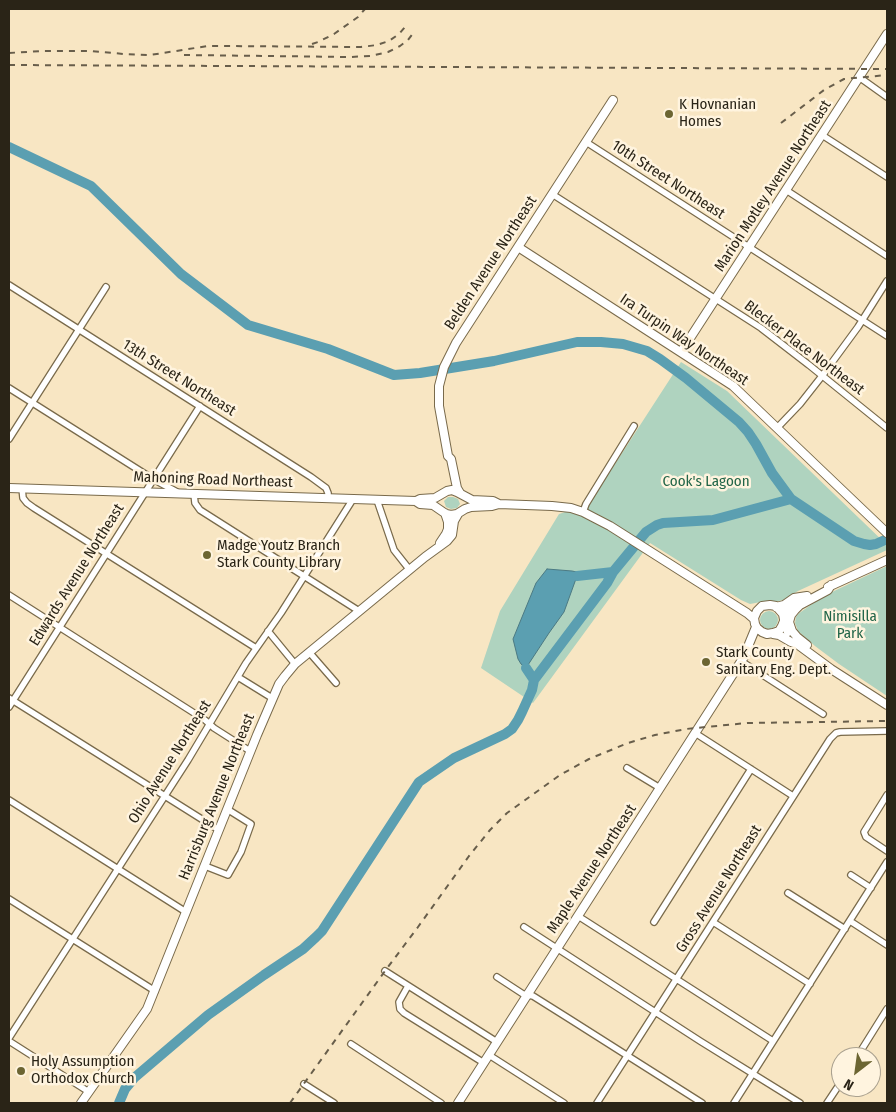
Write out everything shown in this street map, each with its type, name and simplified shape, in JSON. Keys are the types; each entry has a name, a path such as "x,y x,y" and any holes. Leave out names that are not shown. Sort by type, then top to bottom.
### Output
{"street":[{"name":"Marion Motley Avenue Northeast","path":"681,352 887,34"},
{"path":"859,77 887,97"},
{"name":"Belden Avenue Northeast","path":"444,493 450,481 448,456 439,406 439,392 440,378 448,357 613,100"},
{"path":"822,135 887,178"},
{"name":"10th Street Northeast","path":"586,142 887,336"},
{"path":"786,190 887,256"},
{"name":"Blecker Place Northeast","path":"552,194 761,328 887,428"},
{"name":"Ira Turpin Way Northeast","path":"518,246 733,386 887,533"},
{"path":"777,428 800,404 822,376 887,281"},
{"name":"13th Street Northeast","path":"9,285 311,477 326,488 328,498"},
{"path":"9,439 106,287"},
{"path":"9,388 179,494"},
{"name":"Edwards Avenue Northeast","path":"9,707 11,699 60,627 200,406"},
{"path":"583,512 586,504 634,426"},
{"name":"Belden Avenue Northeast","path":"448,456 451,459 457,488 461,494"},
{"name":"Mahoning Road Northeast","path":"9,488 416,501 435,498 444,493"},
{"path":"22,488 23,498 27,503 256,648"},
{"path":"499,504 493,501 471,500 452,490 444,493 439,503 444,513 451,515 473,506 499,504 552,506 571,508 583,512 627,536 749,615 762,632 779,635 797,644"},
{"path":"194,494 195,503 200,510 359,611"},
{"path":"460,512 464,504 461,494"},
{"name":"Ohio Avenue Northeast","path":"9,1039 210,724 256,648 305,576 353,499"},
{"path":"377,500 394,550 410,569"},
{"name":"Mahoning Road Northeast","path":"416,501 420,504 434,506 444,513"},
{"name":"Harrisburg Avenue Northeast","path":"81,1103 147,1009 250,751 272,698 282,680 295,664 309,652 410,569 438,547 442,546 451,536 455,520 460,512"},
{"name":"Harrisburg Avenue Northeast","path":"438,547 448,530 448,523 444,513"},
{"path":"770,634 780,629 791,606 807,596 887,560"},
{"path":"831,585 828,590 796,609 791,614 789,622 797,636 824,659 831,669"},
{"path":"9,595 205,720 250,751"},
{"path":"776,607 794,598 807,596"},
{"path":"755,623 756,613 759,609 766,605 776,607 782,612 787,631 797,644 831,669 887,705"},
{"path":"735,606 759,609"},
{"name":"Maple Avenue Northeast","path":"458,1103 741,661 748,649 755,623"},
{"path":"268,631 295,664"},
{"name":"Maple Avenue Northeast","path":"748,649 759,638 770,634"},
{"path":"309,652 336,683"},
{"path":"741,661 823,714"},
{"path":"238,677 272,698"},
{"path":"11,699 219,830"},
{"name":"Gross Avenue Northeast","path":"597,1103 828,742 836,733 845,731 887,731"},
{"path":"695,733 793,796"},
{"path":"627,768 660,788"},
{"path":"654,922 751,769"},
{"path":"887,795 864,830 866,837 887,851"},
{"path":"9,800 186,912"},
{"path":"205,866 228,875 252,824 227,809"},
{"path":"734,1103 887,862"},
{"path":"851,875 871,888"},
{"path":"788,892 845,929"},
{"path":"9,899 155,991"},
{"path":"578,916 773,1041"},
{"path":"850,921 887,945"},
{"path":"713,922 810,984"},
{"path":"524,927 800,1103"},
{"path":"384,971 497,1042"},
{"path":"497,977 523,994 533,996 702,1103"},
{"path":"408,986 399,1002 400,1010 484,1063"},
{"path":"863,1047 887,1009"},
{"path":"9,1039 89,1092"},
{"path":"351,1044 441,1103"},
{"path":"489,1056 564,1103"},
{"path":"304,1084 334,1103"}],"green space":[{"name":"Cook's Lagoon","path":"681,362 727,391 887,545 887,550 798,591 783,600 750,604 650,543 533,703 481,668 500,611 559,514 589,504"},
{"path":"448,497 458,499 460,504 457,508 451,509 446,507 444,501"},
{"name":"Nimisilla Park","path":"887,566 887,696 815,646 798,631 795,623 798,614 812,604 832,592"},
{"path":"769,611 775,614 778,620 775,626 769,629 763,626 760,620 763,614"}],"water":[{"path":"547,569 577,572 577,576 564,612 526,668 518,659 513,639 536,583"}],"waterway":[{"path":"9,147 91,186 181,274 248,325 328,349 394,375 420,373 494,361 577,342 623,344 647,351 686,378 739,422 748,432 772,473 791,499 854,541 870,545 887,539"},
{"path":"119,1103 125,1089 134,1078 208,1015 303,949 322,931 419,782 454,758 512,729 532,690 534,680 607,583 613,572 646,532 663,523 713,520 791,499"},
{"path":"577,576 613,572"},
{"path":"526,668 534,680"}],"railway":[{"path":"312,44 334,34 358,17 365,9"},
{"path":"9,53 90,51 150,55 208,46 361,47 389,41 405,27"},
{"path":"184,55 370,56 388,52 400,46 414,32"},
{"path":"9,65 887,69"},
{"path":"781,123 824,90 844,79 887,75"},
{"path":"290,1103 469,856 490,830 507,813 560,775 589,759 628,743 686,729 747,723 887,721"}],"place":[{"name":"K Hovnanian Homes","path":"669,114"},
{"name":"Madge Youtz Branch Stark County Library","path":"207,555"},
{"name":"Stark County Sanitary Eng. Dept.","path":"706,662"},
{"name":"Holy Assumption Orthodox Church","path":"21,1071"}]}
